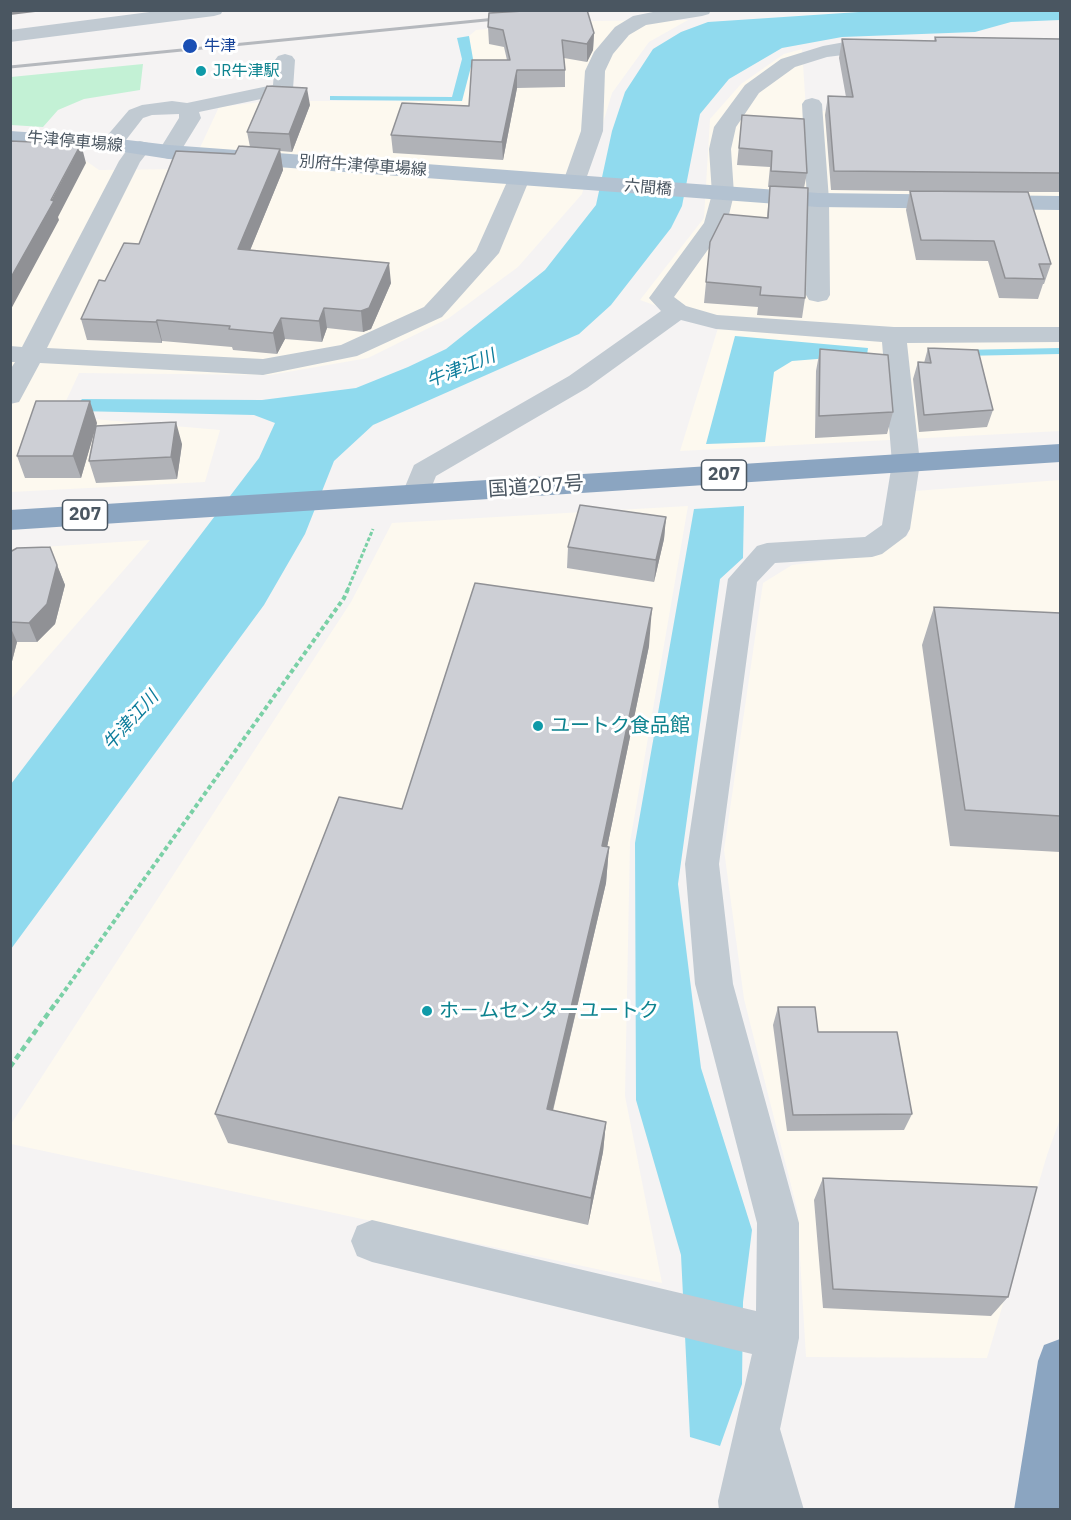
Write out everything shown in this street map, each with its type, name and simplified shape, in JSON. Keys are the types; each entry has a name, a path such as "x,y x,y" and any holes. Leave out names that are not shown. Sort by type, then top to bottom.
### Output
{"highway":[{"name":"国道207号","path":"10,520 1060,453"},
{"path":"1037,1509 1060,1361"}],"main road":[{"name":"牛津停車場線","path":"10,137 140,148"},
{"name":"別府牛津停車場線","path":"140,148 580,182"},
{"name":"六間橋","path":"580,182 716,193"},
{"path":"716,193 818,200 1060,202"}],"street":[{"path":"10,36 214,10"},
{"path":"580,182 592,131 595,71 603,52 622,31 640,20 702,10"},
{"path":"909,44 856,46 823,52 788,63 752,89 725,127 720,148 715,223 661,298 677,311 716,322 894,335 1060,335"},
{"path":"111,144 136,114 149,109 172,107 188,109 212,102 283,89 285,60"},
{"path":"812,104 818,200 818,295"},
{"path":"169,152 190,118 188,109"},
{"path":"10,396 21,355 130,161 140,148"},
{"path":"21,355 263,367 348,351 433,312 487,253 519,178"},
{"path":"416,494 424,471 579,382 677,311"},
{"path":"748,1507 757,1427 777,1338 778,1223 714,984 702,864 744,579 767,553 872,547 896,529 906,463 894,335"},
{"path":"372,1241 669,1310 777,1338"}],"path":[{"path":"10,1067 344,598 387,496"}],"shaded area":[{"path":"688,20 649,42 612,93 582,194 518,267 449,318 368,358 270,375 79,373 59,416 220,430 205,482 11,492 10,152 79,156 99,170 190,169 219,107 269,101 462,101 473,59 469,36 476,30 587,21"},
{"path":"802,49 806,110 1060,120 1060,431 680,451 718,328 640,300 704,218 710,119 741,84 784,54"},
{"path":"1060,480 1060,1119 1047,1155 987,1358 806,1357 797,1209 744,999 724,850 763,583 792,565 874,555 908,535 915,491"},
{"path":"688,506 630,842 625,1096 662,1283 11,1144 11,1124 351,602 392,523"},
{"path":"150,540 11,699 11,549"}],"green space":[{"path":"143,64 140,90 84,99 58,110 43,127 11,125 11,77"}],"water":[{"name":"牛津江川","path":"874,11 1060,11 1060,20 1011,22 975,32 842,37 782,48 729,79 700,114 682,206 671,228 611,305 579,334 373,425 334,461 305,534 264,605 11,949 11,784 259,458 275,423 254,415 77,411 75,407 82,399 262,400 356,388 446,349 545,270 596,205 612,131 625,92 653,49 681,32 708,22"},
{"path":"469,36 473,59 462,101 330,100 330,96 452,97 462,59 457,38"},
{"path":"735,336 868,348 867,355 792,361 774,372 765,442 706,444"},
{"path":"744,506 743,558 720,579 678,884 701,1068 752,1230 743,1302 742,1384 720,1446 690,1437 681,1255 636,1100 635,843 694,509"}],"building":[{"path":"587,10 594,33 587,44 562,40 565,70 517,70 502,142 391,135 402,103 469,106 472,60 510,60 503,30 488,27 489,13"},
{"path":"935,37 1060,39 1060,173 834,171 828,96 853,97 842,39 936,41"},
{"path":"267,86 307,88 289,134 247,132"},
{"path":"742,115 804,119 807,173 771,171 772,151 739,148"},
{"path":"10,141 81,144 51,200 54,201 10,279"},
{"path":"239,146 280,149 238,249 389,263 369,308 361,311 324,308 319,321 281,318 273,333 229,329 230,326 157,320 156,322 81,319 99,280 105,281 124,243 139,244 176,151 235,154"},
{"path":"770,186 808,188 805,298 760,295 761,287 706,282 710,242 724,214 768,218"},
{"path":"910,191 1028,192 1051,264 1039,264 1044,279 1005,278 994,241 921,240"},
{"path":"928,348 978,350 993,410 924,415 918,362 931,363"},
{"path":"820,349 888,355 893,412 819,416"},
{"path":"36,401 90,401 73,456 17,456"},
{"path":"176,422 171,457 89,461 96,426"},
{"path":"580,505 666,517 656,560 568,547"},
{"path":"50,547 57,565 47,604 29,623 10,622 10,552 17,548"},
{"path":"475,583 652,608 602,846 609,847 547,1109 606,1122 591,1198 215,1114 339,797 402,809"},
{"path":"934,607 1060,613 1060,816 965,810"},
{"path":"778,1007 815,1007 818,1032 897,1032 912,1114 793,1115"},
{"path":"823,1178 1037,1187 1008,1297 833,1289"}],"waterway":[{"path":"960,353 1060,351"}],"railway":[{"path":"10,67 506,18"}],"place":[{"name":"牛津","path":"190,46"},
{"name":"JR牛津駅","path":"201,71"},
{"name":"ユートク食品館","path":"538,726"},
{"name":"ホ－ムセンターユートク","path":"427,1011"}]}
